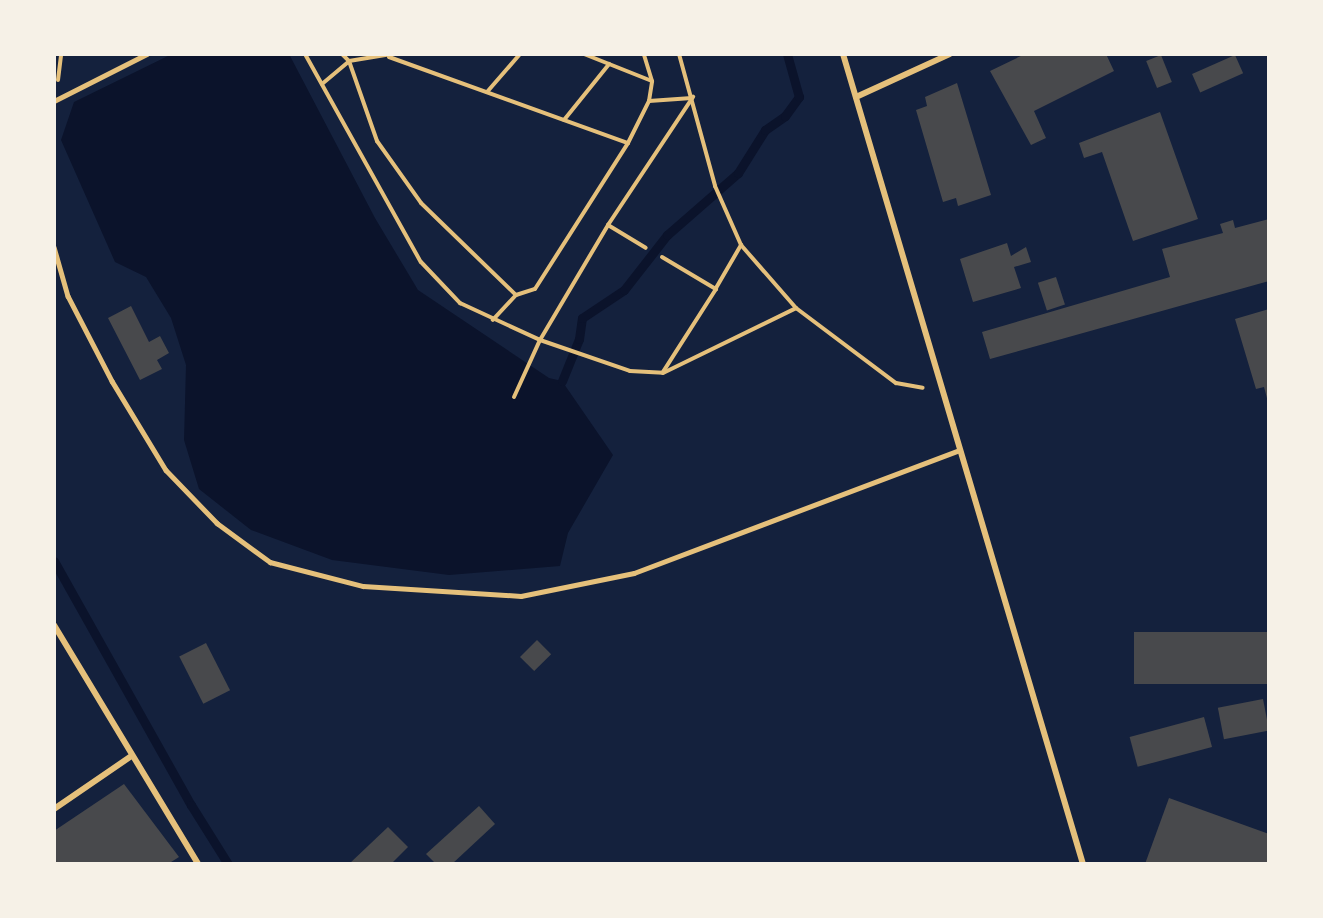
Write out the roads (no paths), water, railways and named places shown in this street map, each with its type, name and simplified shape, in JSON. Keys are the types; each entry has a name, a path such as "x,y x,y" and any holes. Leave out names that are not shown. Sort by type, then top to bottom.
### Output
{"street":[{"path":"843,54 1083,864"},
{"path":"856,97 950,54"},
{"path":"54,625 130,757 198,864"},
{"path":"54,808 130,757"}],"lane":[{"path":"54,101 147,54"},
{"path":"54,247 68,296 112,381 166,470 217,523 270,562 363,586 521,596 634,573 960,450"}],"water":[{"path":"172,54 289,54 375,218 418,290 549,378 562,381 613,455 568,533 560,566 449,575 332,560 251,530 199,489 184,440 186,365 171,318 146,277 115,262 61,140 74,102"}],"waterway":[{"path":"562,381 579,339 582,318 624,290 667,235 738,173 765,130 785,116 799,97 787,54"},
{"path":"54,561 191,805 228,864"}]}
